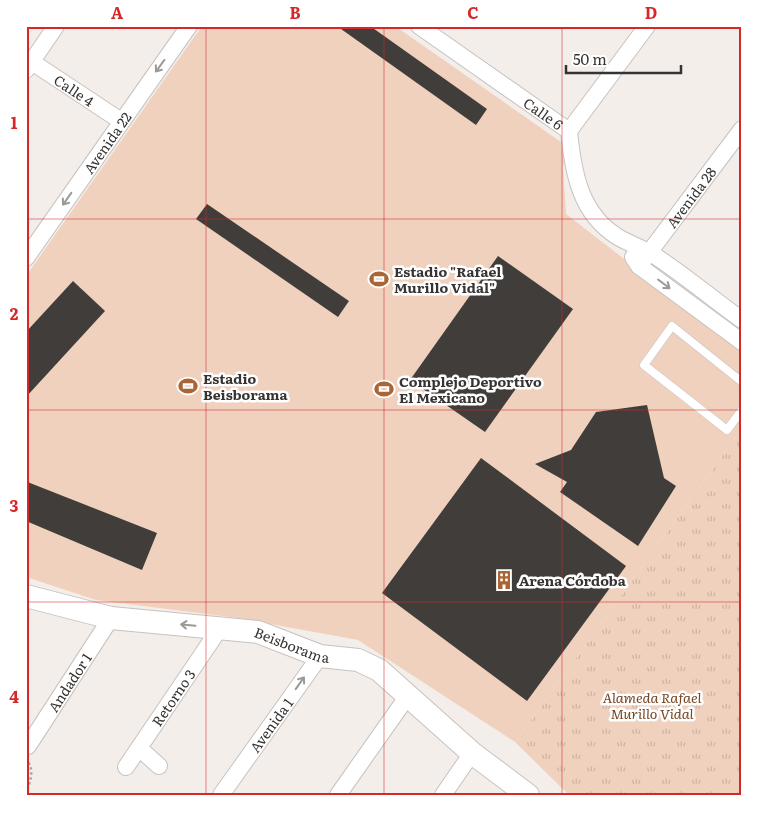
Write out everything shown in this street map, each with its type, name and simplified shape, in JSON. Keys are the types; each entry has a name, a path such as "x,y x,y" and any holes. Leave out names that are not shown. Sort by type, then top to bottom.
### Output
{"street":[{"path":"28,63 56,26"},
{"name":"Avenida 22","path":"26,258 189,26"},
{"path":"569,131 647,26"},
{"name":"Calle 6","path":"422,27 569,131 574,170 587,206 598,223 618,238 649,252 742,320"},
{"name":"Calle 4","path":"28,63 121,121"},
{"name":"Avenida 28","path":"639,266 742,129"},
{"name":"Calle 6","path":"618,238 639,266 742,342"},
{"name":"Beisborama","path":"26,596 111,618 258,632 320,656 358,660 379,670 519,792"},
{"name":"Andador 1","path":"27,752 111,618"},
{"name":"Retorno 3","path":"126,766 220,628"},
{"name":"Avenida 1","path":"222,795 320,656"},
{"path":"338,795 408,697"},
{"path":"139,748 159,766"},
{"path":"443,795 472,753"}],"lane":[{"path":"742,370 739,379 672,326 644,365 727,430 742,410"}],"path":[{"path":"26,794 32,775 32,767 27,752"}],"green space":[{"name":"Complejo Deportivo El Mexicano","path":"202,26 395,26 561,142 564,163 566,214 742,350 742,428 515,742 358,640 238,618 96,600 26,577 26,276"},
{"name":"Alameda Rafael Murillo Vidal","path":"742,428 742,795 569,795 515,742"}],"building":[{"path":"343,26 370,26 487,109 476,125 341,29"},
{"path":"207,204 349,301 338,317 196,219"},
{"path":"498,256 573,309 485,432 410,380"},
{"path":"73,281 105,311 26,397 26,332"},
{"path":"647,405 664,478 676,486 638,546 560,492 567,482 535,464 571,450 596,412"},
{"name":"Arena Córdoba","path":"481,458 626,566 527,701 382,593"},
{"path":"26,480 157,533 142,570 26,521"}],"place":[{"name":"Estadio \"Rafael Murillo Vidal\"","path":"379,279"},
{"name":"Estadio Beisborama","path":"188,386"},
{"name":"Complejo Deportivo El Mexicano","path":"384,389"},
{"name":"Arena Córdoba","path":"504,580"}]}
